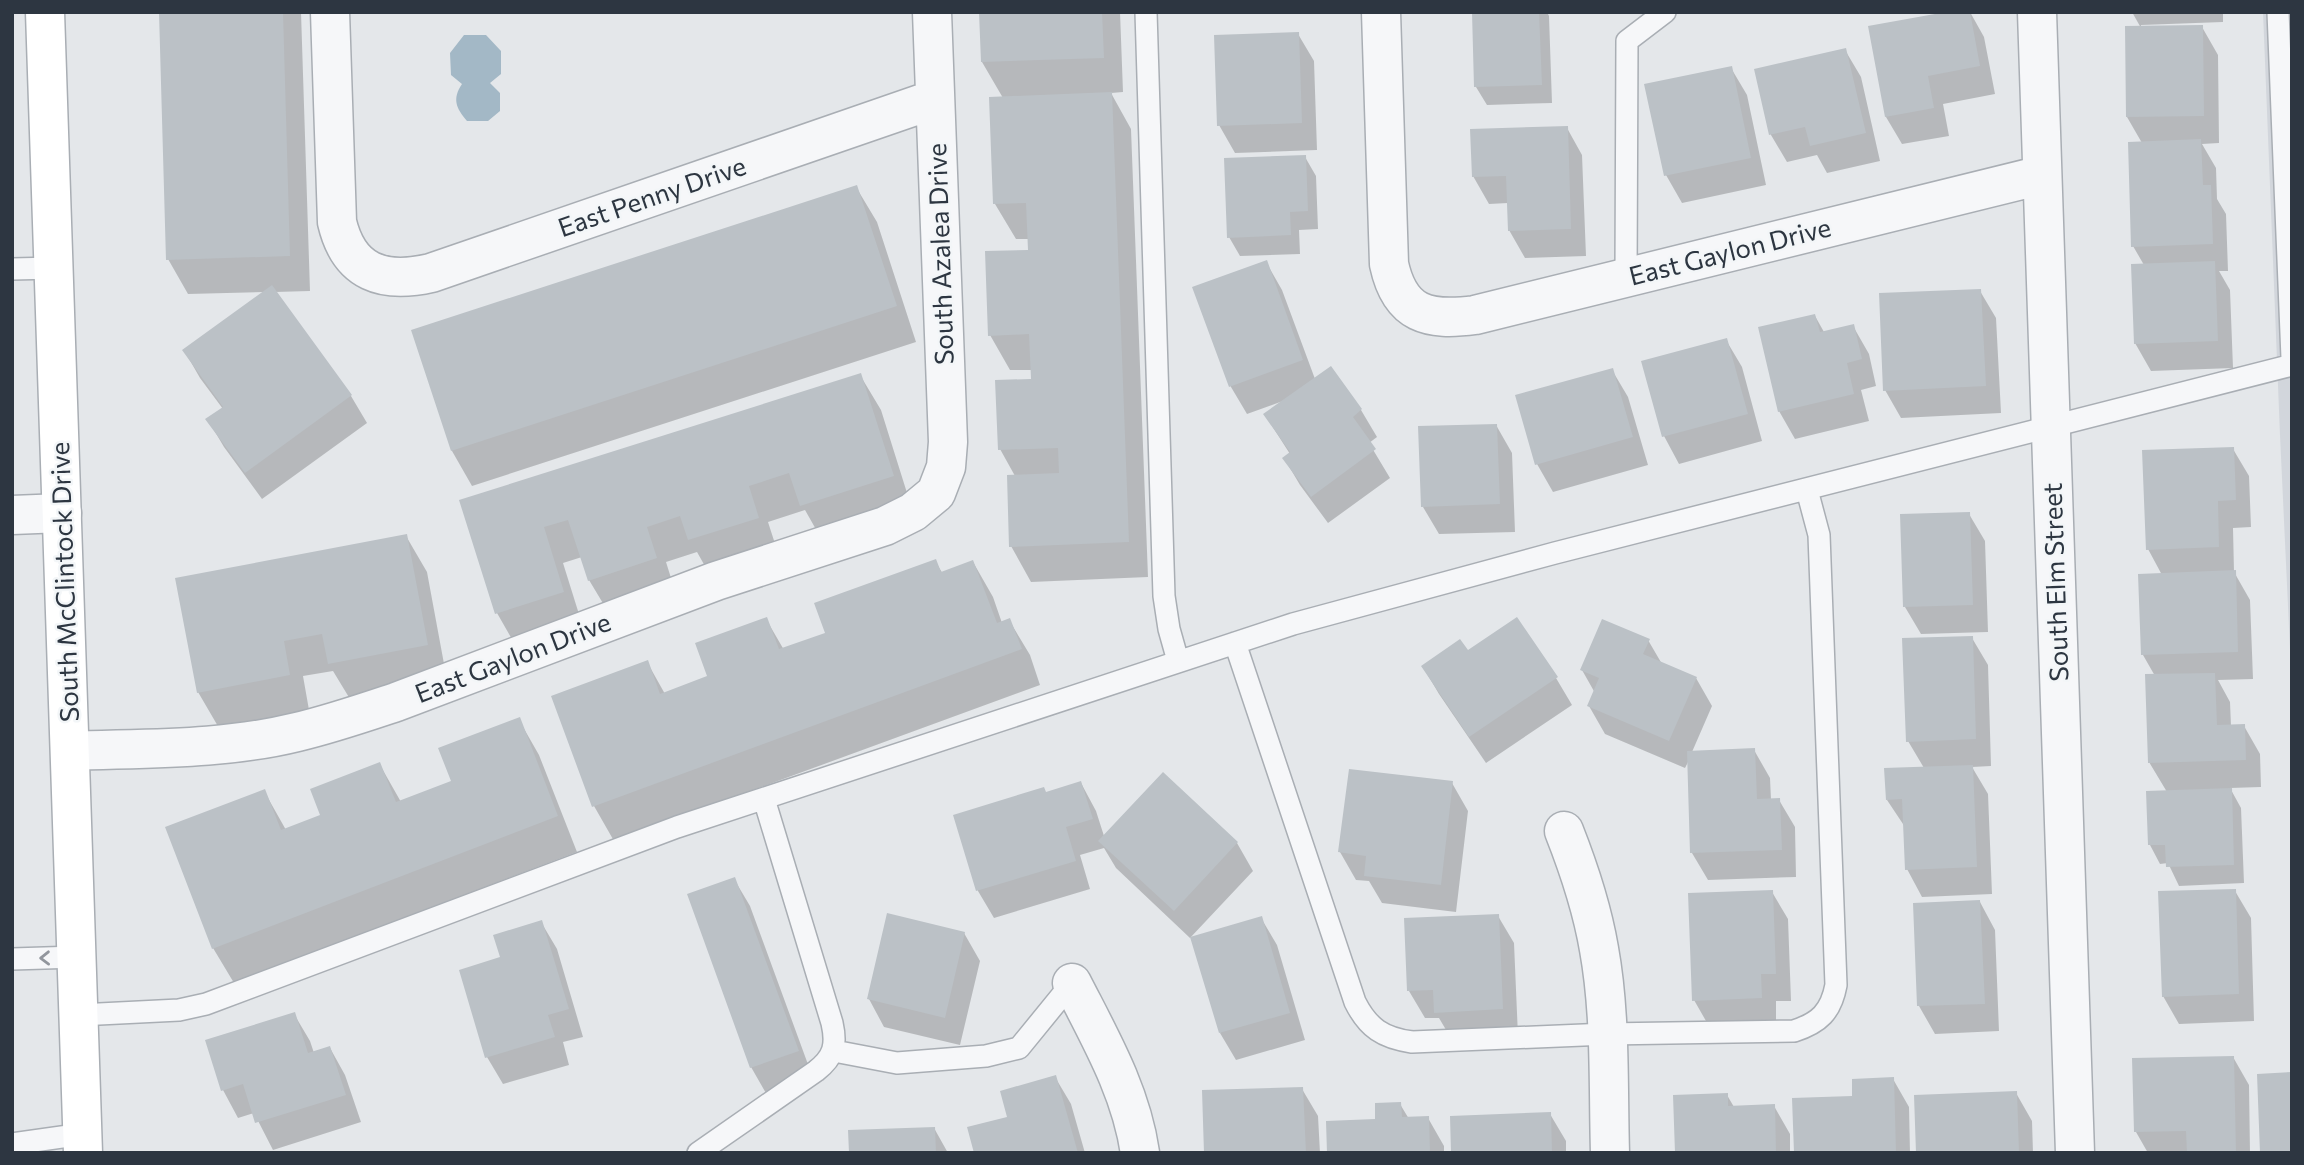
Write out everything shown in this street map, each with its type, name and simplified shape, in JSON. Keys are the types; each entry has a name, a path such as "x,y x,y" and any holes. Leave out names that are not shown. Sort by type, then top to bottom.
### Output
{"main road":[{"name":"South McClintock Drive","path":"45,12 83,1144"}],"street":[{"name":"East Penny Drive","path":"330,12 337,222 341,239 351,257 368,271 390,278 431,274 935,99"},
{"name":"South Azalea Drive","path":"932,12 948,442 946,467 936,493"},
{"name":"East Gaylon Drive","path":"1381,12 1389,264 1393,282 1402,300 1417,312 1436,317 1475,315 2042,175"},
{"name":"South Elm Street","path":"2037,12 2075,1153"},
{"name":"East Gaylon Drive","path":"71,751 234,742 296,733 347,718 716,581 885,526 913,512 936,493"},
{"path":"12,515 62,513"},
{"path":"1564,831 1579,870 1600,951 1610,1153"},
{"path":"1072,983 1119,1076 1130,1106 1140,1153"}],"lane":[{"path":"1146,12 1164,596 1178,661"},
{"path":"1626,278 1627,41 1665,12"},
{"path":"2278,12 2292,358"},
{"path":"12,269 54,268"},
{"path":"79,1016 168,1011 206,1003 677,827 1178,661 1366,603 2292,365"},
{"path":"1235,643 1355,1002 1363,1018 1376,1030 1395,1040 1412,1042 1606,1034 1794,1031 1809,1027 1825,1016 1833,1001 1836,985 1819,535 1807,490"},
{"path":"698,1153 816,1071 834,1051 832,1023 764,799"},
{"path":"12,959 77,957"},
{"path":"834,1051 897,1063 986,1056 1019,1048 1072,983"},
{"path":"12,1144 83,1144"}],"shaded area":[{"path":"2263,12 2292,12 2292,692 2280,435"}],"water":[{"path":"464,35 486,35 501,51 501,74 490,83 500,93 500,111 488,121 467,121 457,103 457,94 462,84 451,75 450,53"}],"building":[{"path":"159,12 283,12 290,256 166,260"},
{"path":"979,12 1102,12 1104,58 981,62"},
{"path":"1472,12 1539,12 1542,85 1474,87"},
{"path":"1946,12 1970,12 1980,66 1928,76 1934,108 1885,117 1868,26"},
{"path":"2203,25 2204,116 2126,117 2125,26"},
{"path":"1299,32 1302,123 1217,126 1214,35"},
{"path":"1846,48 1866,133 1810,146 1805,127 1769,135 1754,69"},
{"path":"1732,66 1751,158 1664,176 1644,84"},
{"path":"1112,92 1129,542 1009,547 1007,475 1059,473 1058,448 998,450 995,380 1031,379 1029,334 988,336 985,251 1028,250 1026,203 993,204 989,97"},
{"path":"1568,126 1571,229 1508,231 1506,176 1472,177 1470,129"},
{"path":"2201,139 2203,185 2211,185 2213,244 2131,247 2128,142"},
{"path":"1306,155 1308,211 1290,212 1291,235 1227,238 1224,158"},
{"path":"857,185 897,306 451,451 411,330"},
{"path":"1267,260 1303,360 1229,387 1192,287"},
{"path":"2215,261 2218,341 2134,344 2131,264"},
{"path":"272,285 352,395 245,473 205,419 223,407 182,350"},
{"path":"1981,289 1986,386 1883,391 1879,293"},
{"path":"1815,314 1820,332 1854,324 1862,359 1847,363 1854,394 1778,412 1758,327"},
{"path":"1727,338 1748,414 1662,437 1641,361"},
{"path":"1331,366 1362,409 1353,417 1376,449 1311,497 1282,458 1290,452 1263,414"},
{"path":"1613,368 1633,437 1535,465 1515,395"},
{"path":"861,373 894,476 800,506 789,473 749,486 759,518 688,540 680,516 647,527 657,558 588,581 568,520 544,527 564,592 495,614 459,500"},
{"path":"1497,424 1500,504 1421,507 1418,426"},
{"path":"2234,447 2236,500 2218,501 2219,547 2146,550 2142,450"},
{"path":"1970,512 1973,605 1903,607 1900,514"},
{"path":"407,534 428,645 328,664 322,634 284,641 290,675 197,693 175,578"},
{"path":"936,559 941,572 973,560 997,623 1010,618 1022,649 592,807 551,696 648,660 660,694 707,676 695,643 767,617 779,649 825,633 814,603"},
{"path":"2236,570 2238,652 2141,655 2138,574"},
{"path":"1517,617 1558,677 1469,737 1421,666 1460,639 1468,650"},
{"path":"1602,619 1650,639 1643,654 1697,677 1669,741 1587,706 1599,678 1580,670"},
{"path":"1973,636 1976,739 1906,742 1902,638"},
{"path":"2215,673 2217,725 2245,724 2246,760 2148,763 2145,674"},
{"path":"520,717 558,816 212,949 165,827 265,789 281,830 320,815 310,789 380,762 396,802 451,781 438,748"},
{"path":"1755,748 1757,799 1780,798 1782,850 1690,853 1687,751"},
{"path":"1973,765 1977,867 1905,870 1902,799 1886,800 1884,768"},
{"path":"1349,769 1453,781 1441,885 1364,876 1366,856 1338,852"},
{"path":"1163,772 1238,842 1174,911 1098,841"},
{"path":"1081,781 1093,819 1066,827 1076,861 976,891 953,815 1044,787 1046,792"},
{"path":"2232,788 2234,865 2166,867 2165,845 2148,845 2146,791"},
{"path":"735,877 799,1051 750,1068 687,894"},
{"path":"2236,889 2239,994 2162,997 2158,891"},
{"path":"1773,890 1776,974 1761,974 1762,998 1692,1001 1688,893"},
{"path":"1980,900 1985,1004 1917,1006 1913,903"},
{"path":"887,913 965,932 945,1018 867,999"},
{"path":"1499,914 1503,1009 1434,1013 1433,990 1407,991 1404,918"},
{"path":"1262,916 1290,1013 1219,1033 1190,937"},
{"path":"542,920 569,1009 548,1015 555,1037 485,1058 459,970 500,957 493,935"},
{"path":"295,1012 308,1053 330,1046 346,1095 255,1123 243,1084 221,1091 205,1040"},
{"path":"2234,1056 2236,1153 2187,1153 2186,1131 2134,1132 2132,1058"},
{"path":"2292,1072 2292,1153 2260,1153 2257,1074"},
{"path":"1056,1075 1078,1153 974,1153 967,1127 1007,1117 1000,1091"},
{"path":"1894,1077 1896,1153 1794,1153 1792,1098 1852,1096 1852,1079"},
{"path":"1303,1087 1306,1153 1204,1153 1202,1090"},
{"path":"2017,1091 2019,1153 1916,1153 1914,1095"},
{"path":"1728,1093 1728,1106 1775,1104 1776,1153 1675,1153 1673,1095"},
{"path":"1401,1102 1402,1117 1429,1116 1430,1153 1327,1153 1326,1121 1375,1119 1375,1103"},
{"path":"1551,1112 1552,1153 1451,1153 1450,1116"},
{"path":"935,1127 936,1153 849,1153 848,1130"}]}
